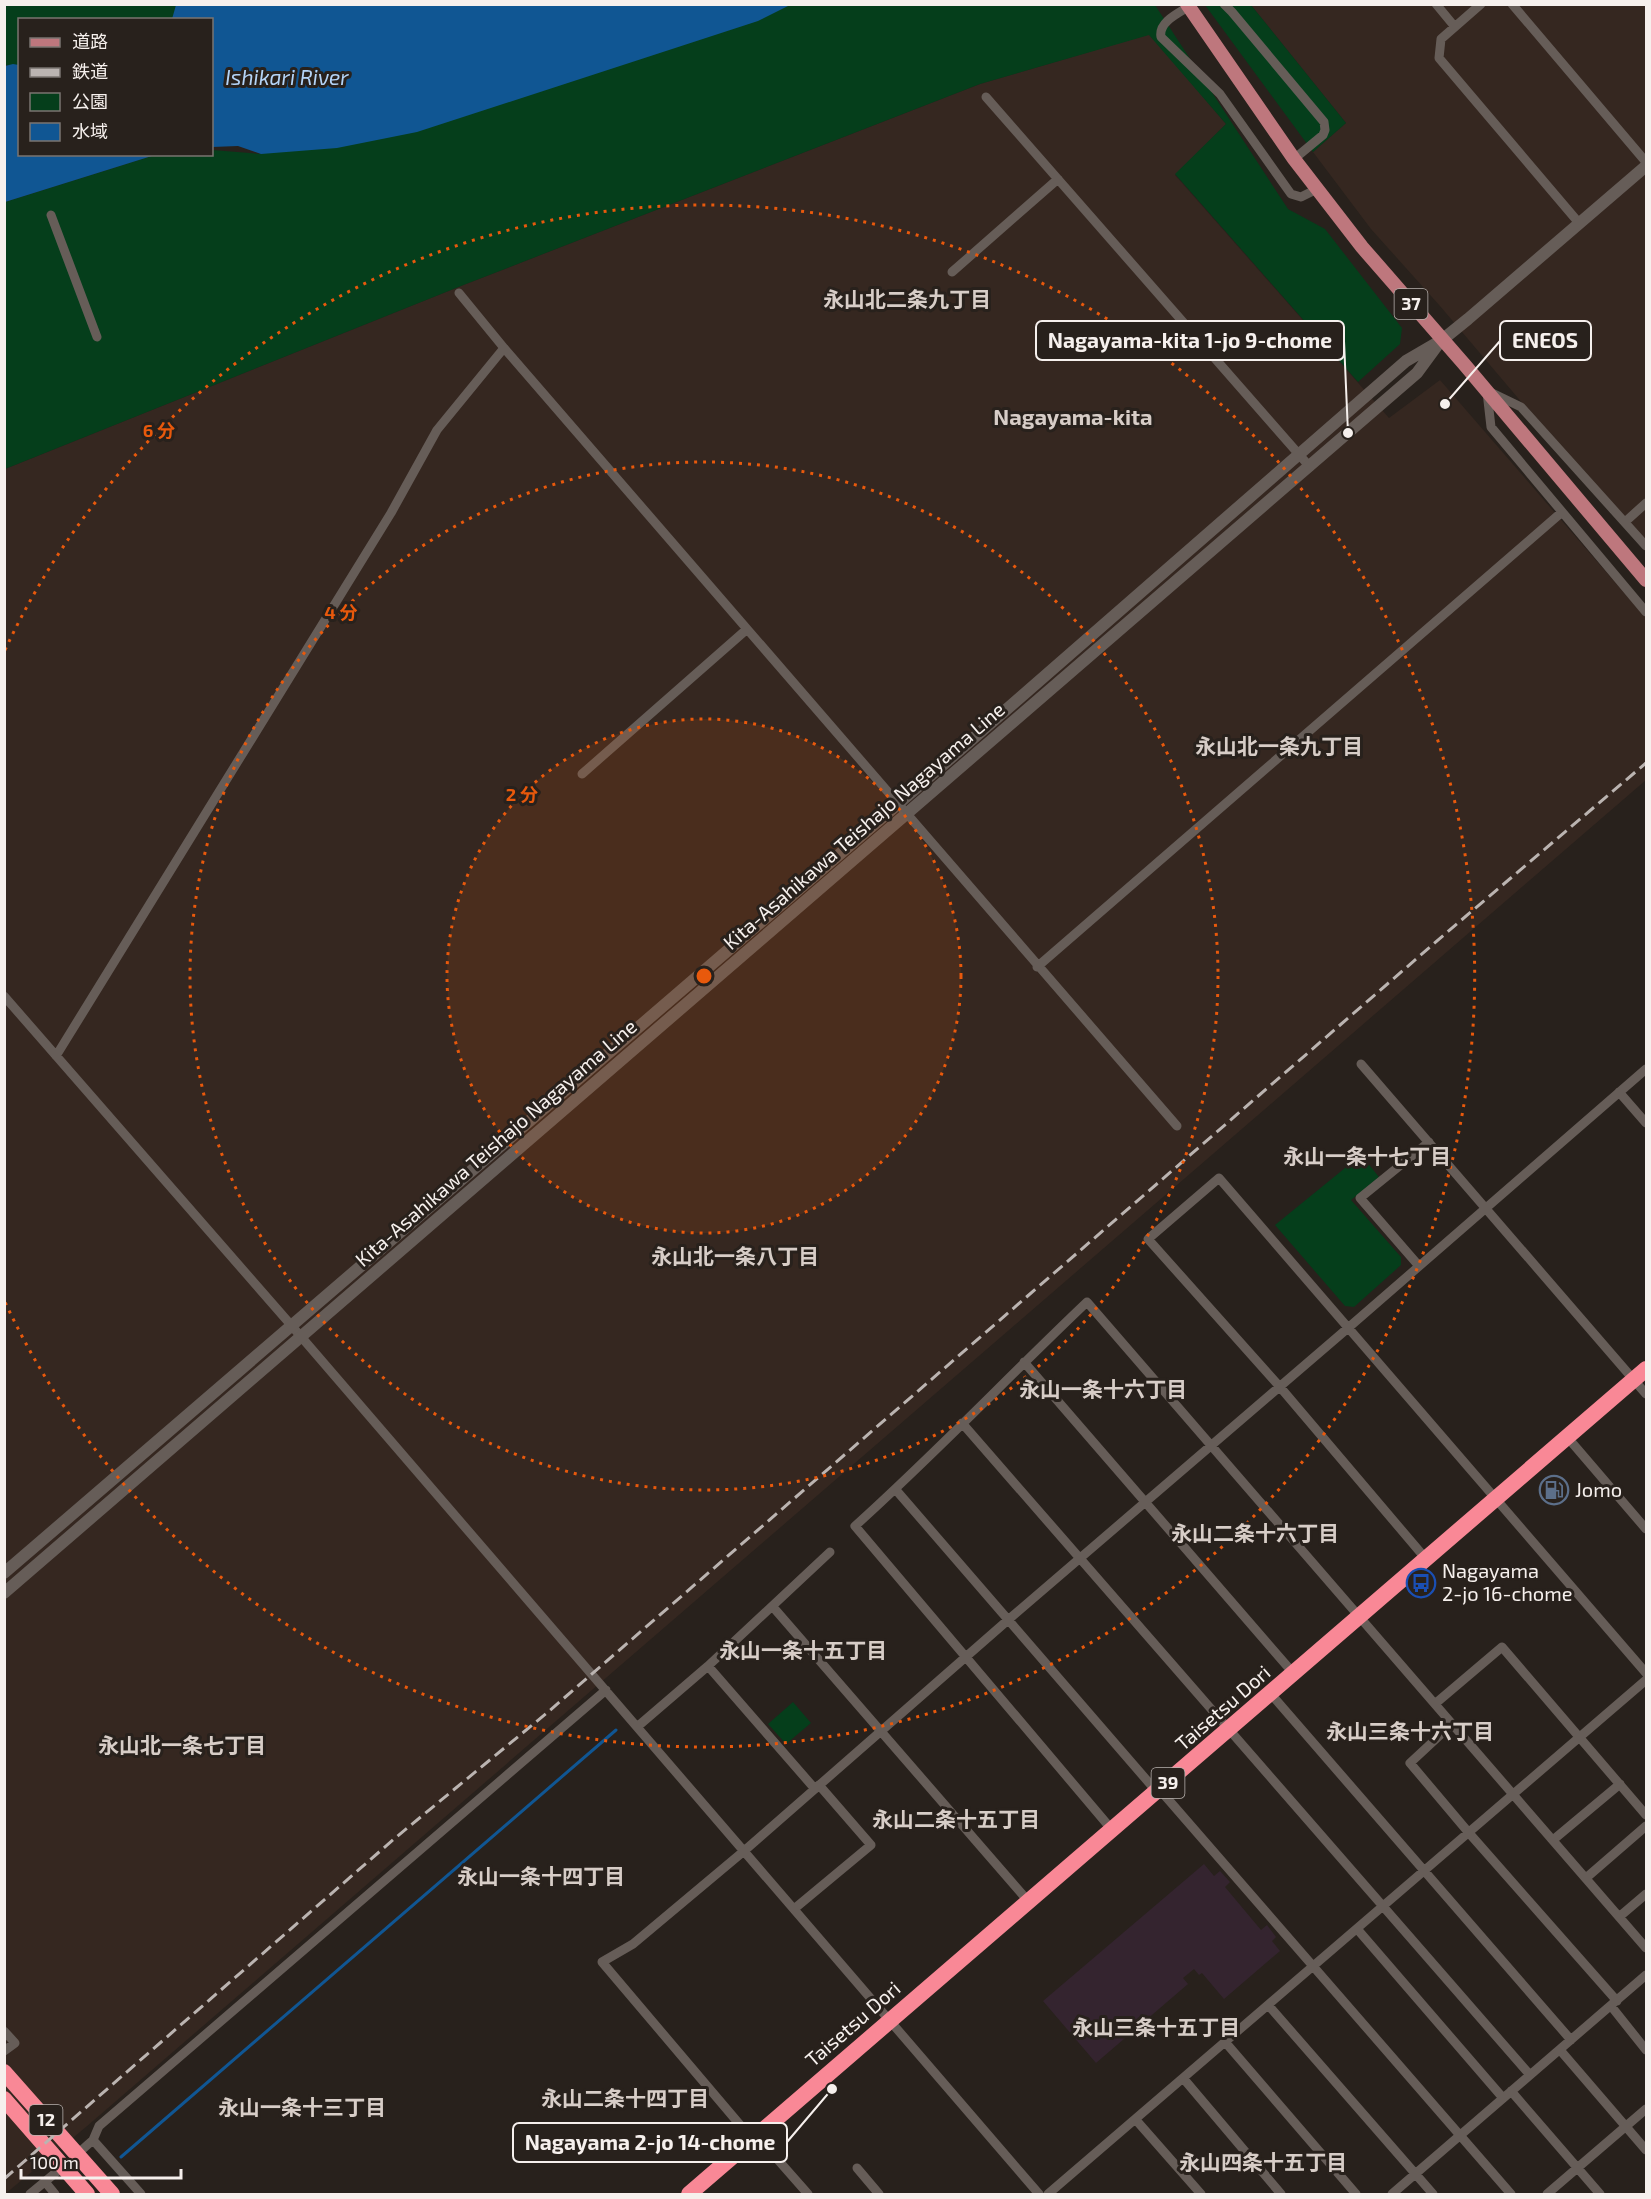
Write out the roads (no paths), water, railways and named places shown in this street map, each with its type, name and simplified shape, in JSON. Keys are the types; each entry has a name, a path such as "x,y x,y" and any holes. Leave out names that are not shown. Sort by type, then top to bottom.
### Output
{"highway":[{"name":"Taisetsu Dori","path":"689,2194 1640,1375"},
{"name":"12","path":"4,2072 112,2194"},
{"name":"12","path":"4,2099 87,2194"}],"main road":[{"name":"37","path":"1191,8 1294,159 1362,247 1647,580"},
{"name":"Kita-Asahikawa Teishajo Nagayama Line","path":"4,1573 897,804 1406,361 1442,340 1580,224 1647,164"},
{"name":"Kita-Asahikawa Teishajo Nagayama Line","path":"4,1593 1418,374 1442,340"}],"street":[{"path":"1224,4 1324,122 1323,135 1294,159"},
{"path":"1436,4 1455,27"},
{"path":"1481,4 1441,39 1439,58 1580,224"},
{"path":"1512,4 1647,164"},
{"path":"1191,8 1163,24 1161,37 1220,94 1291,194 1302,196 1317,189"},
{"path":"986,97 1310,467"},
{"path":"952,272 1058,179"},
{"path":"51,214 96,337"},
{"path":"459,294 746,630 1177,1126"},
{"path":"56,1056 391,513 437,429 504,348"},
{"path":"1487,391 1491,427 1647,612"},
{"path":"1487,391 1521,407 1647,546"},
{"path":"1625,522 1647,503"},
{"path":"1037,967 1562,512"},
{"path":"582,774 746,630"},
{"path":"4,996 291,1325 1039,2194"},
{"path":"1360,1064 1486,1208 1640,1375 1647,1394"},
{"path":"808,2194 754,2137 602,1962 633,1944 744,1851 1647,1069"},
{"path":"1619,1092 1647,1123"},
{"path":"1419,1266 1360,1198 1430,1142"},
{"path":"1426,1559 1280,1387 1148,1239 1219,1178 1647,1673"},
{"path":"1113,1831 967,1656 855,1527 896,1490 1087,1302 1647,1948"},
{"path":"1024,1362 1294,1674"},
{"path":"962,1423 1078,1560 1530,2075"},
{"path":"1568,1438 1647,1529"},
{"path":"896,1490 1511,2194"},
{"path":"637,1728 773,1607 830,1552"},
{"path":"773,1607 1029,1902"},
{"path":"1436,1703 1502,1647 1647,1815"},
{"path":"708,1666 871,1845 794,1908"},
{"path":"1048,2194 1647,1680"},
{"path":"30,2194 46,2183 93,2140 99,2126 606,1690"},
{"path":"1270,1693 1571,2040"},
{"path":"1452,1724 1410,1763 1614,2004 1647,2049"},
{"path":"1553,1840 1620,1784"},
{"path":"1586,1878 1647,1826"},
{"path":"1619,1917 1647,1894"},
{"path":"1358,1930 1503,2098"},
{"path":"1392,2194 1647,1975"},
{"path":"1269,2006 1433,2194"},
{"path":"4,2031 15,2043 4,2051"},
{"path":"1226,2043 1356,2194"},
{"path":"1560,2050 1647,2150"},
{"path":"1183,2078 1281,2194"},
{"path":"1510,2091 1600,2194"},
{"path":"1547,2194 1647,2109"},
{"path":"1136,2120 1201,2194"},
{"path":"93,2140 141,2194"},
{"path":"857,2168 879,2194"},
{"path":"46,2183 55,2194"}],"water":[{"name":"Ishikari River","path":"176,4 790,5 758,21 417,132 337,148 261,154 238,146 213,147 213,18 172,18"},
{"path":"18,65 18,156 152,156 5,202 5,66"}],"waterway":[{"path":"121,2157 616,1730"}],"railway":[{"path":"4,2179 394,1839 548,1712 1445,934 1646,763"}],"place":[{"name":"ENEOS","path":"1445,404"},
{"name":"Nagayama-kita 1-jo 9-chome","path":"1348,433"},
{"name":"Jomo","path":"1554,1490"},
{"name":"Nagayama 2-jo 16-chome","path":"1421,1583"},
{"name":"Nagayama 2-jo 14-chome","path":"832,2089"}],"district":[{"name":"永山北二条九丁目","path":"907,300"},
{"name":"Nagayama-kita","path":"1073,417"},
{"name":"永山北一条九丁目","path":"1279,747"},
{"name":"永山一条十七丁目","path":"1367,1157"},
{"name":"永山北一条八丁目","path":"735,1257"},
{"name":"永山一条十六丁目","path":"1103,1390"},
{"name":"永山二条十六丁目","path":"1255,1534"},
{"name":"永山一条十五丁目","path":"803,1651"},
{"name":"永山三条十六丁目","path":"1410,1732"},
{"name":"永山北一条七丁目","path":"182,1746"},
{"name":"永山二条十五丁目","path":"956,1820"},
{"name":"永山一条十四丁目","path":"541,1877"},
{"name":"永山三条十五丁目","path":"1156,2028"},
{"name":"永山二条十四丁目","path":"625,2099"},
{"name":"永山一条十三丁目","path":"302,2108"},
{"name":"永山四条十五丁目","path":"1263,2163"}]}
